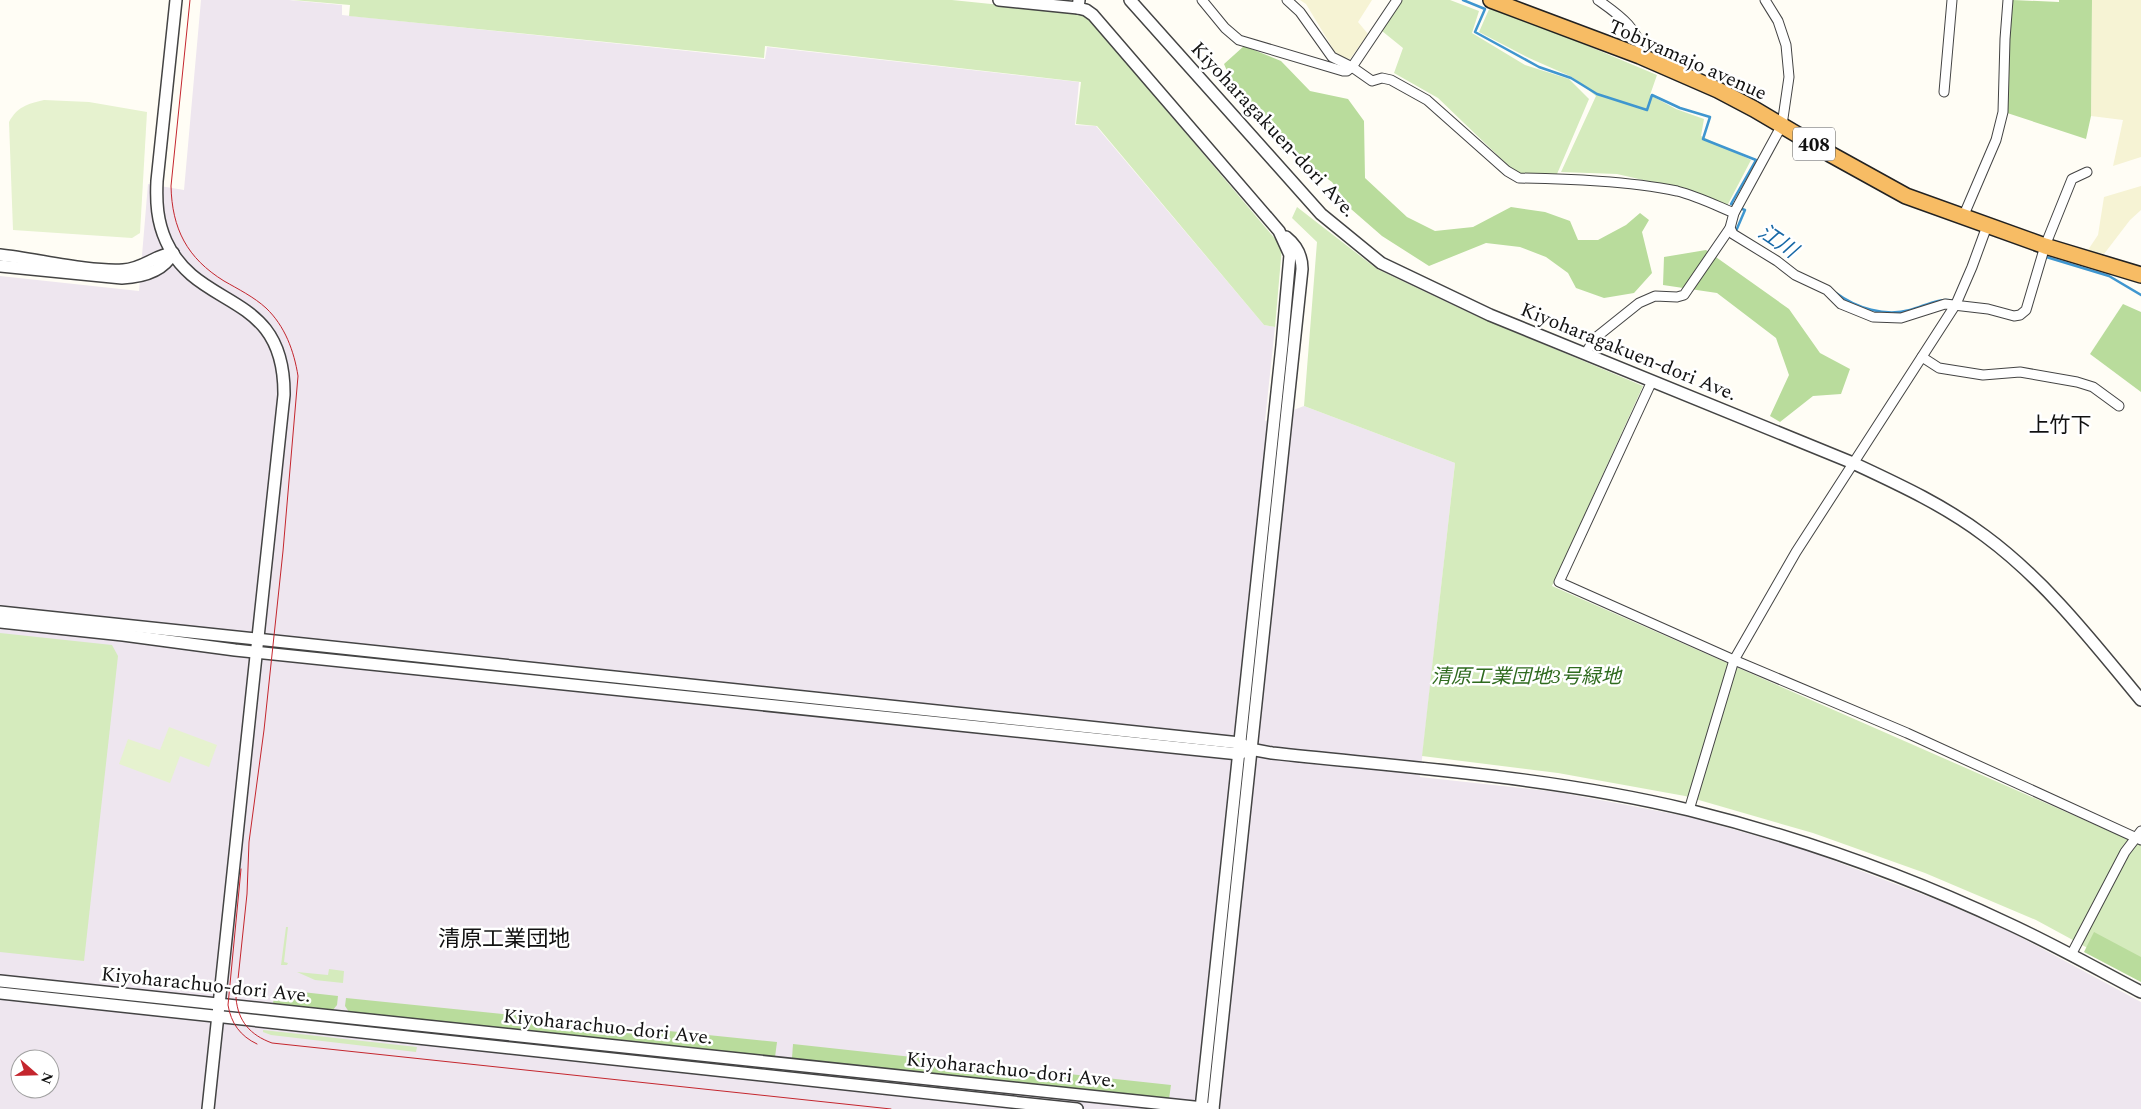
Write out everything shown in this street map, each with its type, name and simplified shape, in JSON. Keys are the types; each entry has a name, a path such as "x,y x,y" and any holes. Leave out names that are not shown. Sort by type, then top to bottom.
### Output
{"highway":[{"name":"Tobiyamajo avenue","path":"1491,0 1640,56 1718,90 1884,185 1920,202 2045,246 2141,275"}],"street":[{"path":"176,0 156,203 162,231 173,253 194,276 257,319 272,339 282,366 284,395 209,1106"},
{"path":"999,0 1079,4 1093,15 1279,232 1293,243 1302,261 1201,1108"},
{"name":"Kiyoharagakuen-dori Ave.","path":"1130,0 1321,214 1381,263 1490,314 1852,463 1899,484 1948,510 1986,536 2069,614 2141,700"},
{"path":"1202,0 1224,28 1239,40 1343,71 1352,67 1397,0"},
{"path":"1287,0 1300,12 1332,57 1352,67 1372,81 1382,78 1391,80 1427,100 1507,171 1519,178 1612,183 1676,191 1734,213"},
{"path":"1598,0 1614,11 1630,26 1640,42 1640,56"},
{"path":"1586,353 1594,339 1639,303 1654,296 1677,297 1684,295 1730,228 1734,213 1782,125 1789,77 1786,45 1778,21 1765,0"},
{"path":"1944,92 1952,0"},
{"path":"1963,218 1996,140 2004,112 2008,0"},
{"path":"1730,228 1733,234 1777,261 1795,276 1826,290 1841,304 1873,317 1901,318 1946,304 1988,309 2014,316 2020,315 2026,310 2045,246 2072,180 2087,172"},
{"path":"1689,810 1734,660 1796,552 1956,304 1987,226"},
{"path":"0,255 122,270 144,266 162,254 173,253"},
{"path":"0,266 122,278 144,275 156,270 168,262 173,253"},
{"path":"1922,357 1939,368 1983,375 2020,372 2077,382 2093,388 2119,406"},
{"path":"1652,381 1559,582 2139,836 2125,852 2071,955"},
{"path":"0,612 258,638 1556,784 1689,810 1806,843 1898,876 1978,909 2141,992"},
{"path":"0,622 257,652 1243,749"},
{"path":"1213,1109 1243,749"},
{"name":"Kiyoharachuo-dori Ave.","path":"0,981 1213,1109"},
{"name":"Kiyoharachuo-dori Ave.","path":"0,993 1077,1109"}],"shaded area":[{"path":"201,0 289,0 342,5 342,15 765,59 767,47 1079,82 1075,125 1096,126 1264,325 1275,327 1265,421 1304,406 1455,463 1420,777 1558,792 1690,817 1806,850 1940,901 2011,932 2141,1002 2141,1109 0,1109 0,276 139,291 148,184 184,190"},
{"path":"1300,0 1372,0 1358,22 1368,34 1350,59 1338,57 1306,4"},
{"path":"2092,0 2141,0 2141,157 2113,166 2123,120 2091,116"},
{"path":"2141,186 2141,210 2130,220 2104,254 2088,250 2098,235 2104,197"}],"green space":[{"path":"293,0 952,0 1079,13 1091,21 1282,247 1275,327 1264,325 1097,126 1076,124 1081,82 765,46 764,58 349,16 350,5"},
{"path":"1401,0 1450,0 1479,11 1472,33 1525,65 1569,79 1589,99 1557,174 1516,173 1438,98 1394,73 1403,48 1382,31"},
{"path":"2013,0 2059,2 2059,0 2092,0 2091,116 2086,139 1998,110"},
{"path":"1490,7 1657,75 1650,95 1676,109 1704,119 1701,136 1751,160 1727,206 1678,188 1617,174 1561,172 1596,96 1572,77 1529,58 1479,32"},
{"path":"1244,46 1281,61 1310,91 1348,99 1364,121 1365,178 1407,217 1435,231 1473,227 1511,207 1545,212 1570,221 1578,240 1598,240 1626,225 1640,213 1649,220 1642,232 1652,273 1634,293 1604,298 1576,288 1568,273 1546,257 1520,247 1486,243 1429,266 1382,236 1351,209 1332,182 1286,149 1238,96 1224,64"},
{"path":"44,100 89,102 147,112 140,233 132,238 13,230 9,122 15,113 23,107"},
{"name":"清原工業団地3号緑地","path":"1297,207 1377,269 1476,316 1643,386 1552,586 2141,845 2141,977 2036,920 1925,873 1813,833 1685,796 1558,773 1422,756 1455,463 1304,406 1317,242 1292,218"},
{"path":"1706,250 1789,309 1820,353 1850,369 1841,394 1813,396 1780,422 1770,416 1789,375 1776,338 1717,293 1663,285 1664,257"},
{"path":"2123,304 2141,312 2141,392 2090,354"},
{"path":"0,633 112,645 118,656 84,961 0,952"},
{"path":"169,727 217,745 209,767 180,756 170,783 119,764 128,739 160,750"},
{"path":"286,927 288,927 284,962 288,963 287,965 281,965"},
{"path":"2094,932 2141,957 2141,982 2084,952"},
{"path":"329,969 344,971 343,983 315,980 297,972 328,975"},
{"path":"275,989 338,996 337,1005 332,1011 273,1004"},
{"path":"346,998 777,1042 775,1057 349,1012 345,1006"},
{"path":"263,1030 417,1047 416,1052 271,1035 263,1032"},
{"path":"793,1044 1171,1085 1169,1099 792,1058"}],"waterway":[{"name":"江川","path":"1463,0 1485,9 1475,32 1539,67 1571,78 1597,94 1647,110 1652,95 1680,108 1710,117 1703,139 1756,160 1731,204 1734,205"},
{"name":"江川","path":"1736,231 1745,210 1739,208"},
{"name":"江川","path":"2043,256 2109,276 2141,295"},
{"name":"江川","path":"1836,293 1852,303 1881,312 1900,312 1937,301 1954,301"}],"tram line":[{"path":"190,0 171,186 178,229 191,252 211,272 246,293 273,315 288,339 298,376 283,551 264,730 249,842 247,894 236,998 242,1020 257,1036 272,1043 891,1109"},
{"path":"241,869 228,1005 231,1018 237,1028 257,1044"}],"district":[{"name":"上竹下","path":"2060,425"},
{"name":"清原工業団地","path":"504,938"}]}
